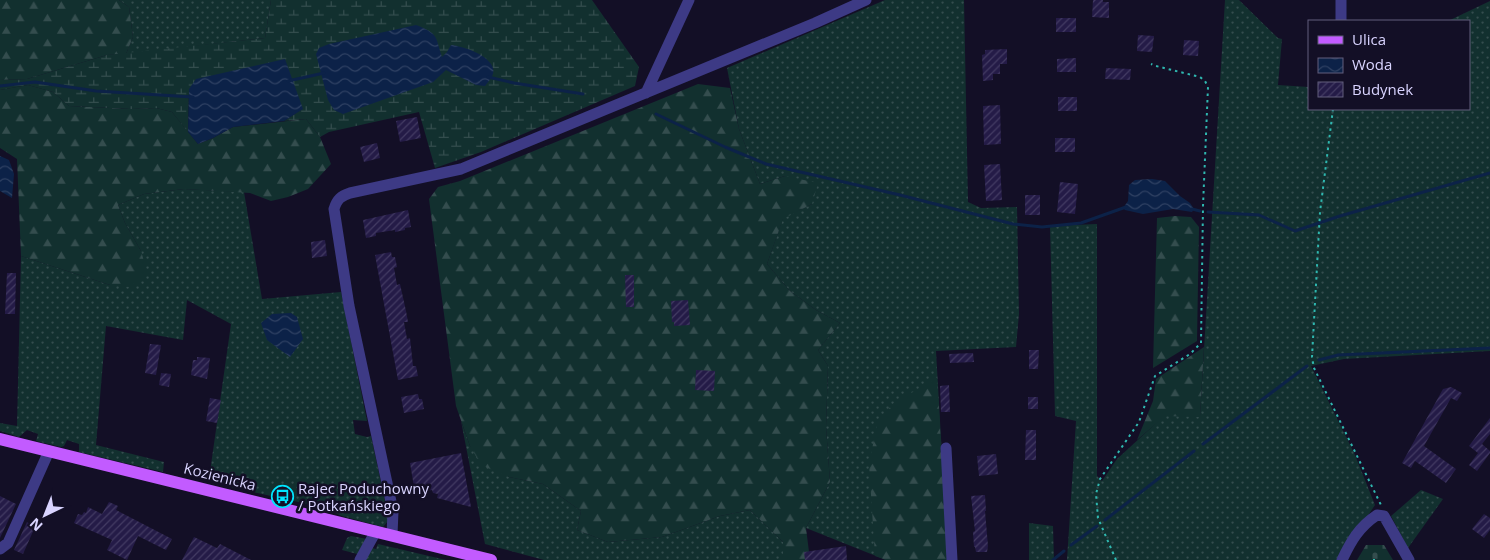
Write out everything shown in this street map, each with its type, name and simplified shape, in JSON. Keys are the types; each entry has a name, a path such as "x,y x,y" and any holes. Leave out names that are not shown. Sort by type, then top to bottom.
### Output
{"main road":[{"name":"Kozienicka","path":"0,439 491,560"}],"street":[{"path":"646,93 689,0"},
{"path":"392,535 393,510 349,306 334,209 336,201 342,195 461,169 866,0"},
{"path":"1341,0 1341,20"},
{"path":"946,448 952,560"},
{"path":"0,549 8,543 49,451"},
{"path":"1342,560 1353,538 1366,522 1377,515 1384,516 1409,560"},
{"path":"360,560 376,531"}],"path":[{"path":"1116,560 1098,518 1096,494 1100,479 1139,422 1154,376 1190,354 1201,343 1203,206 1208,86 1200,77 1151,64"},
{"path":"1333,110 1320,212 1312,357 1314,368 1379,499 1384,516"}],"green space":[{"path":"0,0 119,0 129,7 133,37 126,54 107,55 27,79 0,80"},
{"path":"119,0 271,0 265,38 126,54 133,37 129,7"},
{"path":"271,0 592,0 639,67 635,86 481,152 435,168 419,112 329,132 320,137 306,119 284,121 302,109 189,89 188,132 172,112 156,108 131,109 69,106 53,92 28,85 0,90 0,80 27,79 107,55 265,38"},
{"path":"885,0 964,0 968,202 981,208 1017,207 1019,314 1016,347 936,351 948,560 886,560 806,528 830,482 826,427 828,366 818,350 840,323 816,310 790,291 767,264 783,218 812,204 785,176 760,184 739,129 727,68"},
{"path":"1225,0 1239,0 1278,38 1282,39 1278,85 1308,87 1308,110 1470,110 1470,20 1450,20 1490,1 1490,351 1344,359 1311,366 1355,455 1375,505 1338,560 1067,560 1076,421 1055,416 1050,226 1097,224 1097,476 1102,481 1117,459 1165,415 1200,416"},
{"path":"698,84 730,88 739,129 760,184 785,176 818,183 812,204 783,219 767,264 790,291 816,310 840,323 818,350 828,366 826,427 830,482 806,528 810,560 783,560 783,542 750,510 720,516 662,537 608,542 577,530 581,511 543,484 509,477 481,465 470,446 456,406 429,199 438,187 460,181"},
{"path":"28,85 53,92 69,106 131,109 156,108 172,112 198,144 233,127 306,119 320,137 331,164 308,189 271,201 250,193 184,189 144,194 118,205 125,223 141,251 147,272 130,287 110,285 21,256 17,159 0,148 0,90"},
{"path":"184,189 244,192 262,299 341,292 367,421 353,420 355,434 371,436 388,515 388,521 383,527 342,516 321,507 234,488 209,479 231,324 187,300 183,340 106,326 96,445 164,462 163,472 79,452 79,444 67,440 64,446 61,447 36,441 38,434 27,430 19,437 0,431 0,423 17,426 21,256 110,285 141,251 125,223 118,205 144,194"},
{"path":"1191,217 1199,227 1197,341 1153,368 1157,218"},
{"path":"1204,347 1200,417 1165,416 1137,440 1153,401 1156,379"},
{"path":"937,378 948,560 886,560 875,556 869,464 878,420 894,403"},
{"path":"461,421 470,446 509,477 543,484 581,511 577,530 608,542 662,537 720,516 750,510 783,542 783,560 544,560 485,544"},
{"path":"1421,490 1443,499 1408,548 1391,516"},
{"path":"1029,523 1053,526 1054,560 1029,560"},
{"path":"351,536 367,539 368,547 376,549 378,544 446,560 358,560 361,555 342,550 347,538"},
{"path":"1366,545 1384,545 1393,560 1357,560"}],"water":[{"path":"416,25 435,36 442,57 451,45 469,49 491,63 493,73 485,86 476,85 446,70 433,82 343,114 334,110 328,100 316,54 319,48 329,44"},
{"path":"285,59 303,109 284,121 233,127 198,144 188,132 189,89 196,79"},
{"path":"0,156 9,160 14,174 12,198 0,191"},
{"path":"1152,179 1165,181 1190,203 1194,209 1192,212 1173,209 1143,214 1125,210 1123,208 1128,201 1129,185 1135,180"},
{"path":"291,313 297,317 303,339 290,357 267,340 261,323 272,314"}],"building":[{"path":"1093,0 1109,2 1109,18 1092,17"},
{"path":"1056,18 1076,18 1076,32 1056,32"},
{"path":"1138,35 1154,36 1152,52 1137,51"},
{"path":"1184,40 1199,41 1198,56 1183,55"},
{"path":"1007,49 1007,64 1000,64 1000,74 993,74 993,80 983,81 982,55 985,54 985,50"},
{"path":"1076,58 1076,72 1057,72 1057,59"},
{"path":"1106,68 1131,69 1130,80 1105,79"},
{"path":"1058,97 1077,97 1077,111 1058,111"},
{"path":"1000,105 1001,144 984,145 983,106"},
{"path":"417,117 421,138 400,142 396,121"},
{"path":"1055,138 1075,138 1075,152 1055,152"},
{"path":"377,143 380,158 364,162 360,147"},
{"path":"1000,164 1002,200 986,201 984,165"},
{"path":"1060,182 1078,184 1075,214 1057,212"},
{"path":"1025,195 1040,195 1040,215 1025,215"},
{"path":"408,210 411,227 395,232 395,230 376,233 376,236 366,238 363,220"},
{"path":"325,240 327,256 312,258 311,242"},
{"path":"391,252 392,257 395,257 397,267 394,268 397,285 400,284 406,311 408,322 404,322 407,339 410,338 413,366 416,366 418,376 398,380 375,255"},
{"path":"7,273 16,273 15,314 5,314"},
{"path":"625,275 634,275 634,307 626,307"},
{"path":"688,300 690,325 674,326 674,322 672,322 671,301"},
{"path":"150,344 161,345 156,375 145,373"},
{"path":"1029,350 1039,350 1038,369 1029,369"},
{"path":"973,353 974,362 950,363 949,354"},
{"path":"197,357 210,358 207,379 191,375 193,360 197,360"},
{"path":"696,370 715,371 714,391 695,390"},
{"path":"161,373 171,374 169,387 159,385"},
{"path":"949,385 950,412 941,412 940,386"},
{"path":"1451,387 1462,393 1457,401 1451,398 1424,446 1456,469 1446,483 1415,461 1411,468 1402,463 1443,389"},
{"path":"418,394 419,399 422,399 424,409 404,413 401,397"},
{"path":"1028,397 1038,397 1038,409 1028,409"},
{"path":"210,398 221,400 217,423 206,421"},
{"path":"1490,418 1490,434 1482,444 1490,453 1477,471 1469,465 1478,453 1469,446"},
{"path":"1026,430 1036,430 1036,460 1025,460"},
{"path":"461,453 471,507 437,498 438,494 433,493 432,490 415,493 410,463"},
{"path":"996,454 998,474 979,476 977,456"},
{"path":"985,495 988,546 987,552 976,552 974,547 973,532 975,531 971,496"},
{"path":"0,496 16,504 0,538"},
{"path":"109,502 118,506 116,510 172,539 166,550 138,536 127,560 107,550 112,540 74,523 78,514 86,513 88,507 102,514"},
{"path":"1484,514 1490,518 1490,530 1484,538 1472,529"},
{"path":"27,522 35,527 23,554 14,550"},
{"path":"194,537 217,548 220,544 251,560 182,560"},
{"path":"846,546 847,560 805,560 804,552"}],"waterway":[{"path":"288,81 324,73"},
{"path":"488,77 583,94"},
{"path":"0,86 35,82 96,91 193,97"},
{"path":"656,114 766,164 900,195 1013,224 1042,227 1081,223 1126,207"},
{"path":"1208,212 1259,215 1295,231 1340,216 1490,173"},
{"path":"1192,209 1200,211"},
{"path":"1319,360 1338,355 1490,348"},
{"path":"1203,444 1307,366"},
{"path":"1105,520 1194,451"},
{"path":"1071,545 1097,526"},
{"path":"1053,560 1064,551"}],"place":[{"name":"Rajec Poduchowny / Potkańskiego","path":"282,497"}]}
